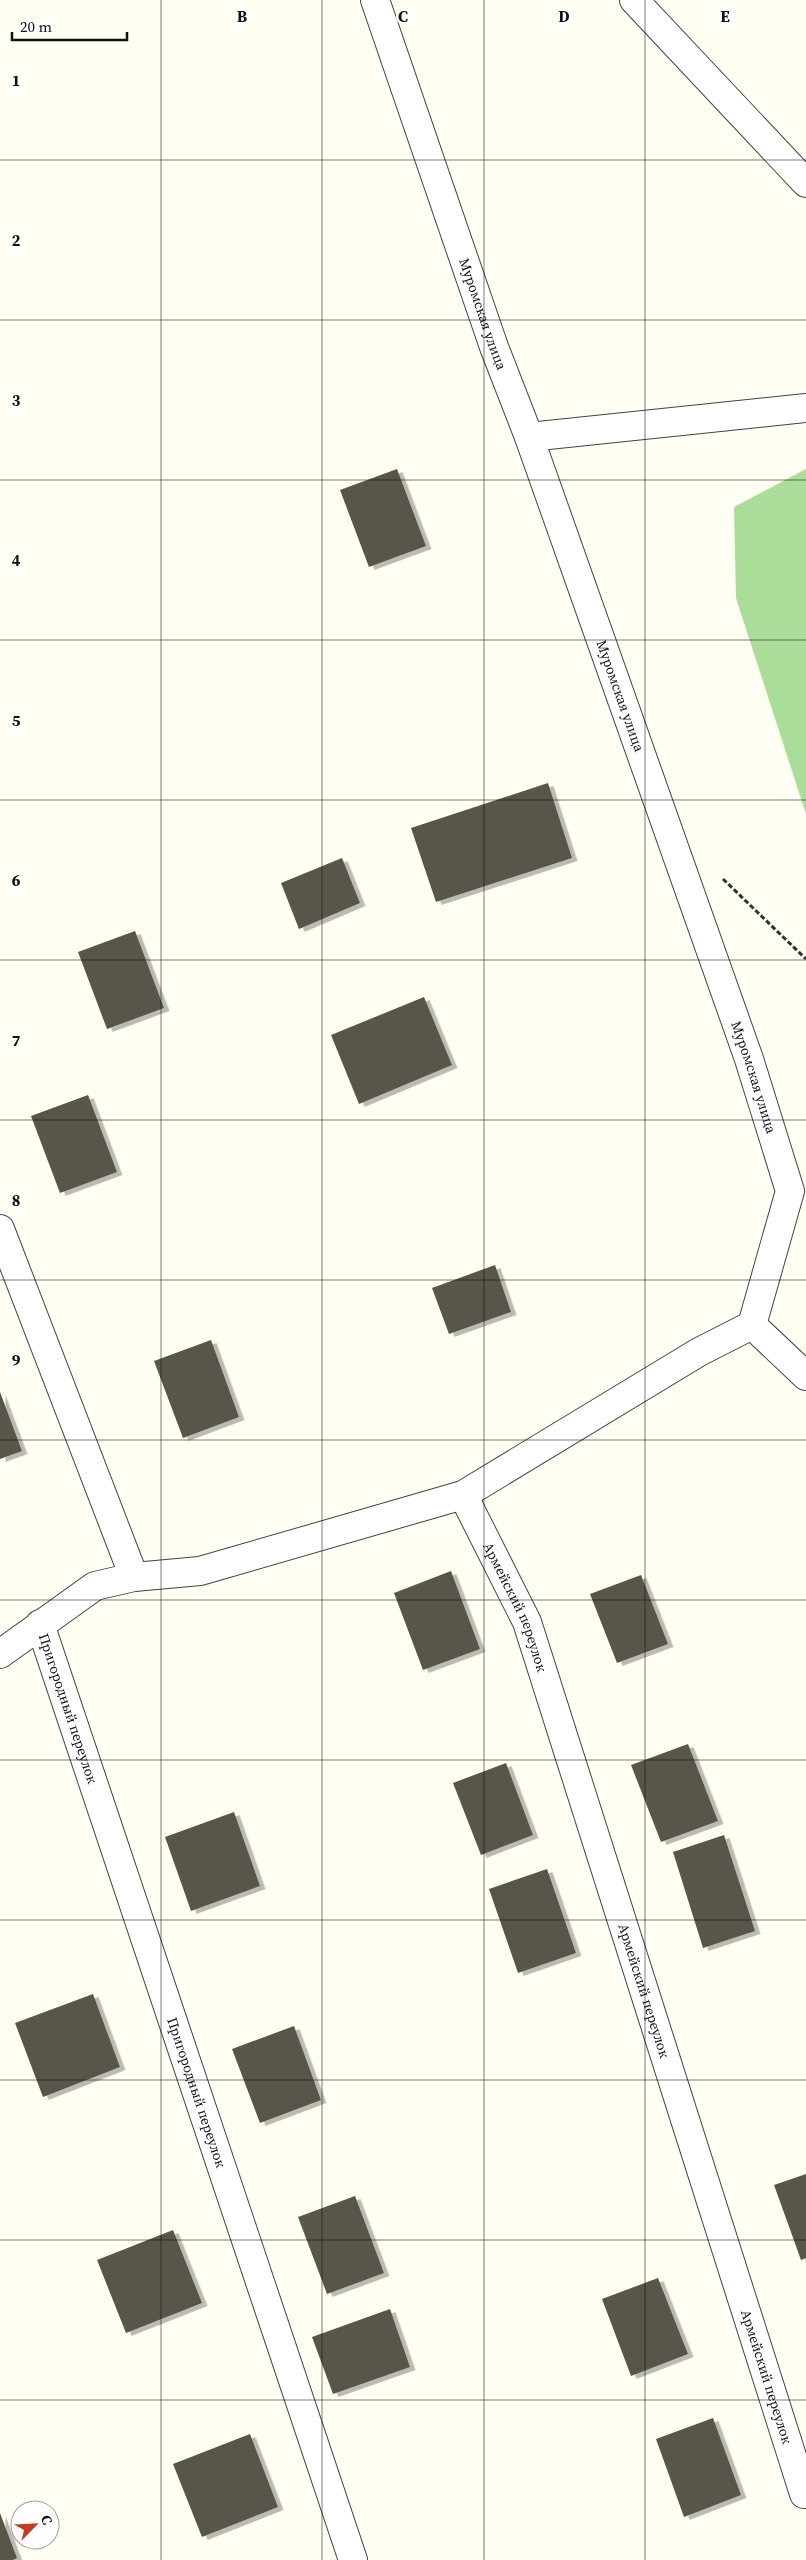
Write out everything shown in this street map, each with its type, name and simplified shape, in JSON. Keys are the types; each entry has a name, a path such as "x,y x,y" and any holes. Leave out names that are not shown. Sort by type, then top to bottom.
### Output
{"street":[{"name":"Муромская улица","path":"375,0 494,348 528,437 749,1059 790,1191 752,1326"},
{"path":"634,0 806,184"},
{"path":"528,437 806,408"},
{"path":"0,1229 134,1577"},
{"path":"0,1654 95,1586 134,1577 200,1570 463,1495 699,1352 752,1326 806,1376"},
{"name":"Армейский переулок","path":"463,1495 527,1622 804,2494"},
{"name":"Пригородный переулок","path":"40,1624 353,2560"}],"path":[{"path":"715,872 806,959"}],"green space":[{"path":"806,469 806,814 736,598 734,507"}],"building":[{"path":"397,469 426,546 369,567 340,490"},
{"path":"548,783 572,858 436,902 411,828"},
{"path":"342,858 360,903 299,929 281,883"},
{"path":"135,931 164,1008 107,1029 78,952"},
{"path":"424,997 452,1065 359,1104 331,1035"},
{"path":"88,1095 117,1172 60,1193 31,1116"},
{"path":"495,1265 511,1312 449,1334 432,1288"},
{"path":"211,1340 239,1417 183,1438 154,1361"},
{"path":"0,1392 22,1451 0,1459"},
{"path":"451,1571 480,1649 423,1670 394,1593"},
{"path":"641,1575 668,1644 617,1663 590,1594"},
{"path":"688,1744 718,1821 661,1842 631,1765"},
{"path":"506,1763 533,1835 481,1855 453,1783"},
{"path":"234,1812 260,1886 191,1911 165,1837"},
{"path":"724,1835 755,1931 703,1948 673,1852"},
{"path":"547,1869 576,1953 518,1973 489,1889"},
{"path":"93,1994 120,2067 43,2097 15,2023"},
{"path":"294,2026 321,2100 260,2123 232,2049"},
{"path":"806,2174 806,2258 801,2260 774,2185"},
{"path":"355,2196 384,2273 327,2294 298,2217"},
{"path":"173,2230 202,2303 126,2333 97,2260"},
{"path":"658,2278 688,2354 631,2376 602,2299"},
{"path":"390,2309 410,2367 333,2394 312,2337"},
{"path":"713,2418 741,2495 684,2517 656,2439"},
{"path":"250,2434 278,2507 202,2537 173,2464"},
{"path":"0,2513 10,2539 10,2550 14,2550 17,2558 13,2560 0,2560"}]}
